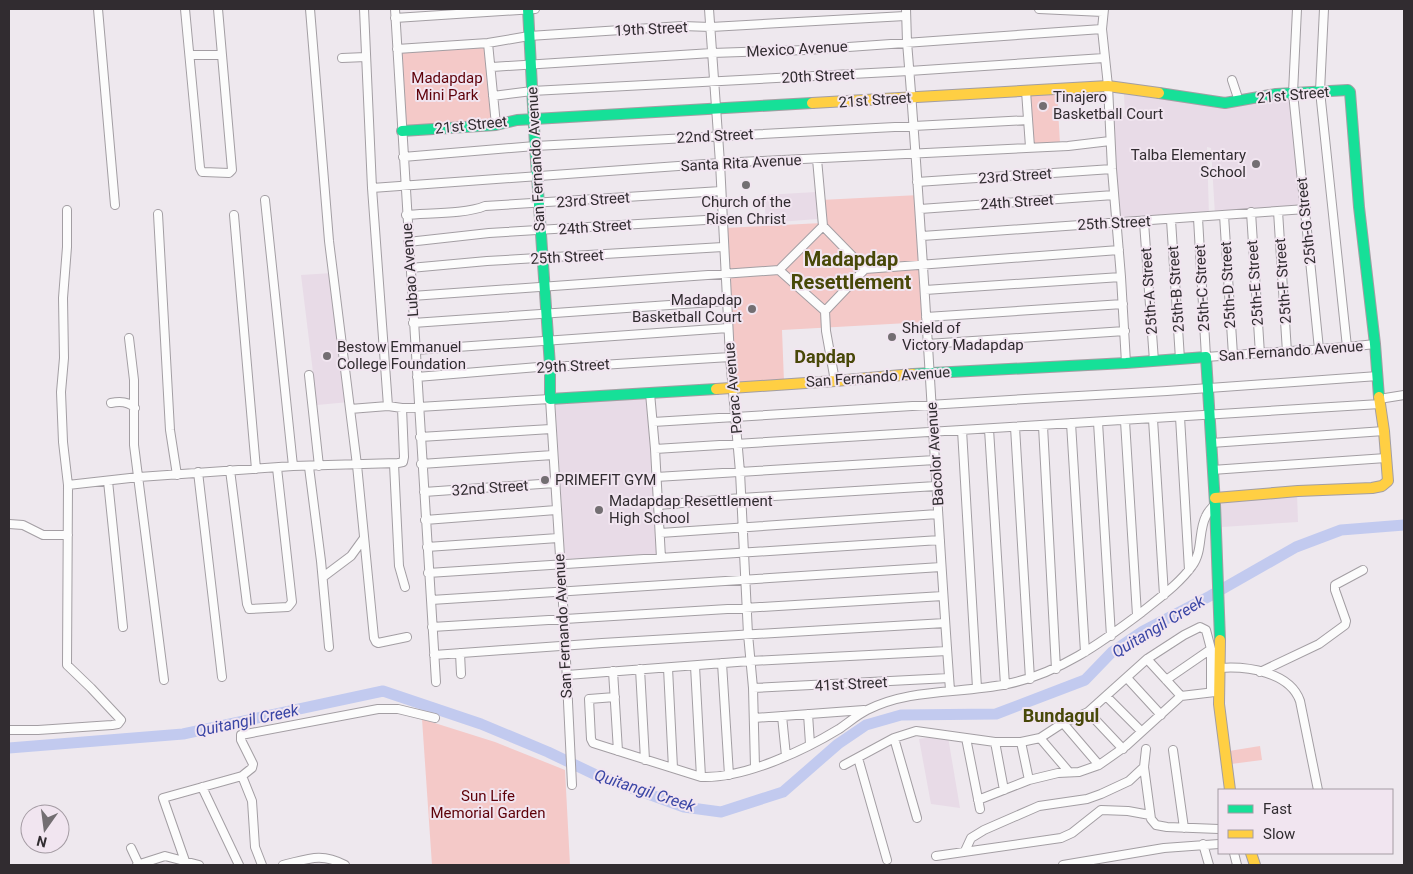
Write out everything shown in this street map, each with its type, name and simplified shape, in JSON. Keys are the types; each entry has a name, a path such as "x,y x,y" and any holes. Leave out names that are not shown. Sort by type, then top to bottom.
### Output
{"street":[{"path":"98,9 115,205"},
{"path":"185,9 201,170 204,172 229,173 232,170 218,9"},
{"path":"310,9 329,241 357,465 370,608 376,642 381,643 407,637"},
{"path":"364,9 372,188 388,406"},
{"name":"Lubao Avenue","path":"395,9 406,186 406,215 436,682"},
{"name":"San Fernando Avenue","path":"528,9 541,258 550,366 551,429 564,619 572,785"},
{"path":"395,18 535,9"},
{"name":"Porac Avenue","path":"710,9 728,328 738,443 748,634 753,688 755,767"},
{"path":"1038,9 1103,10 1102,29 1108,86 1110,141 1126,363"},
{"name":"25th-G Street","path":"1297,9 1293,92 1319,349"},
{"path":"1324,9 1320,91 1347,347"},
{"name":"19th Street","path":"398,49 488,43 529,36 682,26 711,27 906,12"},
{"name":"Bacolor Avenue","path":"906,12 924,263 927,344 950,690"},
{"name":"Mexico Avenue","path":"492,67 712,53 806,50 1102,29"},
{"path":"488,43 492,67 496,125"},
{"path":"190,55 222,55"},
{"path":"342,58 366,57"},
{"name":"20th Street","path":"493,96 532,91 909,71 1104,58"},
{"path":"1232,80 1239,101"},
{"name":"21st Street","path":"402,131 496,125 517,120 1108,86 1225,103 1293,92 1348,90 1350,92 1359,207 1375,344"},
{"path":"1026,91 1030,147"},
{"name":"22nd Street","path":"403,157 535,146 1028,120"},
{"name":"Santa Rita Avenue","path":"372,188 720,163 1068,146 1110,141"},
{"path":"818,159 823,226 865,269"},
{"name":"23rd Street","path":"917,182 1112,170"},
{"name":"23rd Street","path":"406,215 485,206 721,191"},
{"name":"24th Street","path":"920,209 1114,195"},
{"path":"265,200 293,466"},
{"name":"25th Street","path":"922,236 1144,222 1306,209"},
{"path":"9,730 112,725 118,724 121,720 67,665 68,485 63,442 61,392 64,358 63,298 67,248 67,210"},
{"name":"25th-F Street","path":"1278,211 1287,352"},
{"name":"25th-E Street","path":"1251,212 1260,354"},
{"path":"158,214 170,430 177,475"},
{"path":"234,215 256,469"},
{"name":"25th-D Street","path":"1224,215 1233,355"},
{"name":"25th-C Street","path":"1198,218 1206,357"},
{"name":"24th Street","path":"408,242 489,233 722,219"},
{"name":"25th-B Street","path":"1171,220 1180,359"},
{"name":"25th-A Street","path":"1144,222 1154,361"},
{"path":"412,296 779,270 823,226"},
{"name":"25th Street","path":"410,268 723,247"},
{"path":"825,311 865,269 924,263 1119,250"},
{"path":"779,270 825,311 826,331 835,381"},
{"path":"925,290 1121,277"},
{"path":"413,323 727,301"},
{"path":"926,317 1123,304"},
{"path":"415,350 728,328"},
{"path":"927,344 1124,331"},
{"path":"129,338 134,380 134,445 164,680"},
{"path":"754,718 866,710 907,696 1005,685 1030,679 1056,668 1111,636 1164,594 1189,570 1197,556 1206,516 1215,501 1298,492 1382,486 1388,480 1375,344"},
{"name":"San Fernando Avenue","path":"350,409 388,406 402,408 650,393 835,381 929,372 1126,363 1375,344"},
{"name":"29th Street","path":"417,377 550,366 585,366 730,357"},
{"name":"San Fernando Avenue","path":"1206,357 1220,620 1220,668 1215,692 1230,789"},
{"path":"308,375 319,466"},
{"path":"653,422 1378,376"},
{"path":"650,393 661,558"},
{"path":"655,449 1209,415 1380,401 1404,395"},
{"path":"110,402 121,401 129,403 135,408"},
{"path":"68,485 198,472 293,466 394,464 403,462 402,408"},
{"path":"1180,417 1189,570"},
{"path":"1152,419 1164,594"},
{"path":"1124,421 1137,615"},
{"path":"1098,422 1111,636"},
{"path":"1071,423 1085,652"},
{"path":"1043,426 1056,668"},
{"path":"1015,427 1030,679"},
{"path":"420,437 551,429"},
{"path":"990,429 1005,685"},
{"path":"962,430 977,688"},
{"path":"1210,443 1384,431"},
{"path":"422,464 553,455"},
{"path":"1212,470 1386,458"},
{"path":"656,477 935,460"},
{"path":"394,464 400,566 405,587"},
{"path":"309,467 323,576 329,647"},
{"path":"230,470 248,604 249,609 256,610 288,606 292,602 277,468"},
{"path":"198,472 222,677"},
{"path":"108,481 123,627"},
{"name":"32nd Street","path":"424,492 555,484"},
{"path":"658,505 936,486"},
{"path":"425,520 556,510"},
{"path":"660,533 938,514"},
{"path":"9,524 23,525 43,535 68,535"},
{"path":"323,576 351,556 364,538"},
{"path":"427,547 558,538"},
{"path":"428,573 940,540"},
{"path":"431,600 941,567"},
{"path":"1260,672 1319,644 1345,625 1346,621 1335,585 1364,570"},
{"path":"432,627 943,596"},
{"path":"434,655 945,623"},
{"path":"844,765 894,738 916,731 995,742 1021,742 1040,738 1063,722 1088,712 1147,659 1200,627 1206,630 1211,648 1215,692 1181,696 1122,750 1099,765 1086,770 1029,780 978,800"},
{"path":"1166,680 1211,648"},
{"path":"567,675 750,661 947,652"},
{"path":"460,653 461,674"},
{"path":"1147,659 1181,696"},
{"path":"722,663 729,775"},
{"path":"695,666 701,777"},
{"path":"668,668 673,768"},
{"path":"1220,668 1238,668 1260,672 1282,678 1290,684 1298,696 1318,789"},
{"path":"640,670 646,760"},
{"path":"613,671 618,751"},
{"name":"41st Street","path":"753,688 949,678"},
{"path":"1127,678 1161,715"},
{"path":"1106,696 1141,731"},
{"path":"615,697 589,699 591,739 594,743 701,777 729,775 786,756 838,729 866,710"},
{"path":"185,861 163,798 242,776 252,768 253,764 240,740 240,735 378,709 398,709 435,718"},
{"path":"1088,712 1122,750"},
{"path":"808,714 810,744"},
{"path":"782,716 786,756"},
{"path":"1063,722 1099,765"},
{"path":"894,738 917,818"},
{"path":"966,738 980,809"},
{"path":"1040,738 1069,772"},
{"path":"995,742 1004,790"},
{"path":"1021,742 1029,780"},
{"path":"1146,749 1144,767 1150,815 1156,825 1218,829"},
{"path":"1173,750 1184,828"},
{"path":"858,758 886,860"},
{"path":"965,851 970,839 974,835 1027,810 1050,803 1086,800 1129,781 1144,767"},
{"path":"242,776 252,801 255,847 262,865"},
{"path":"202,787 239,865"},
{"path":"1086,800 1101,810 1150,815"},
{"path":"936,856 1060,838 1075,831 1101,810"},
{"path":"1203,844 1209,865"},
{"path":"1064,865 1136,852 1218,844"},
{"path":"132,848 138,865 165,856 199,865"},
{"path":"283,865 316,856 345,865"}],"shaded area":[{"path":"1124,94 1222,107 1290,95 1302,208 1215,215 1211,148 1207,147 1209,216 1119,222 1111,116 1125,116"},
{"path":"816,192 817,219 766,223 764,195"},
{"name":"Bestow Emmanuel College Foundation","path":"332,273 349,402 317,405 301,275"},
{"name":"Madapdap Resettlement High School","path":"649,395 658,554 565,559 555,400"},
{"path":"1297,493 1298,522 1222,527 1219,500"},
{"path":"937,736 948,737 960,808 931,804 919,739"}],"green space":[{"name":"Madapdap Mini Park","path":"488,43 496,125 402,131 397,49"},
{"name":"Tinajero Basketball Court","path":"1057,91 1060,144 1032,146 1028,93"},
{"path":"919,195 926,322 782,330 784,382 733,385 724,228 822,223 821,200"},
{"name":"Sun Life Memorial Garden","path":"422,719 495,742 565,770 570,865 432,865"},
{"path":"1260,746 1262,760 1231,764 1229,751"}],"waterway":[{"name":"Quitangil Creek","path":"9,748 183,734 383,691 481,724 548,752 596,775 684,807 721,812 783,792 838,744 866,725 901,715 996,714 1085,680 1112,652 1143,631 1210,596 1296,547 1341,530 1404,525"}],"traffic: fast":[{"path":"528,9 550,366 550,399 716,389"},
{"path":"1159,93 1225,103 1276,94 1348,90 1350,92 1359,207 1375,344 1379,397"},
{"path":"402,131 496,125 517,120 812,103"},
{"path":"913,374 1206,357 1215,504 1220,640"}],"traffic: slow":[{"path":"812,103 1108,86 1159,93"},
{"path":"716,389 913,374"},
{"path":"1215,498 1382,486 1388,481 1379,397"},
{"path":"1220,640 1219,704 1230,789"},
{"path":"1251,854 1255,865"}],"place":[{"name":"Tinajero Basketball Court","path":"1043,106"},
{"name":"Talba Elementary School","path":"1256,164"},
{"name":"Church of the Risen Christ","path":"746,185"},
{"name":"Madapdap Basketball Court","path":"752,309"},
{"name":"Shield of Victory Madapdap","path":"892,337"},
{"name":"Bestow Emmanuel College Foundation","path":"327,356"},
{"name":"PRIMEFIT GYM","path":"545,480"},
{"name":"Madapdap Resettlement High School","path":"599,510"}],"district":[{"name":"Madapdap Resettlement","path":"851,270"},
{"name":"Dapdap","path":"825,357"},
{"name":"Bundagul","path":"1061,716"}]}
